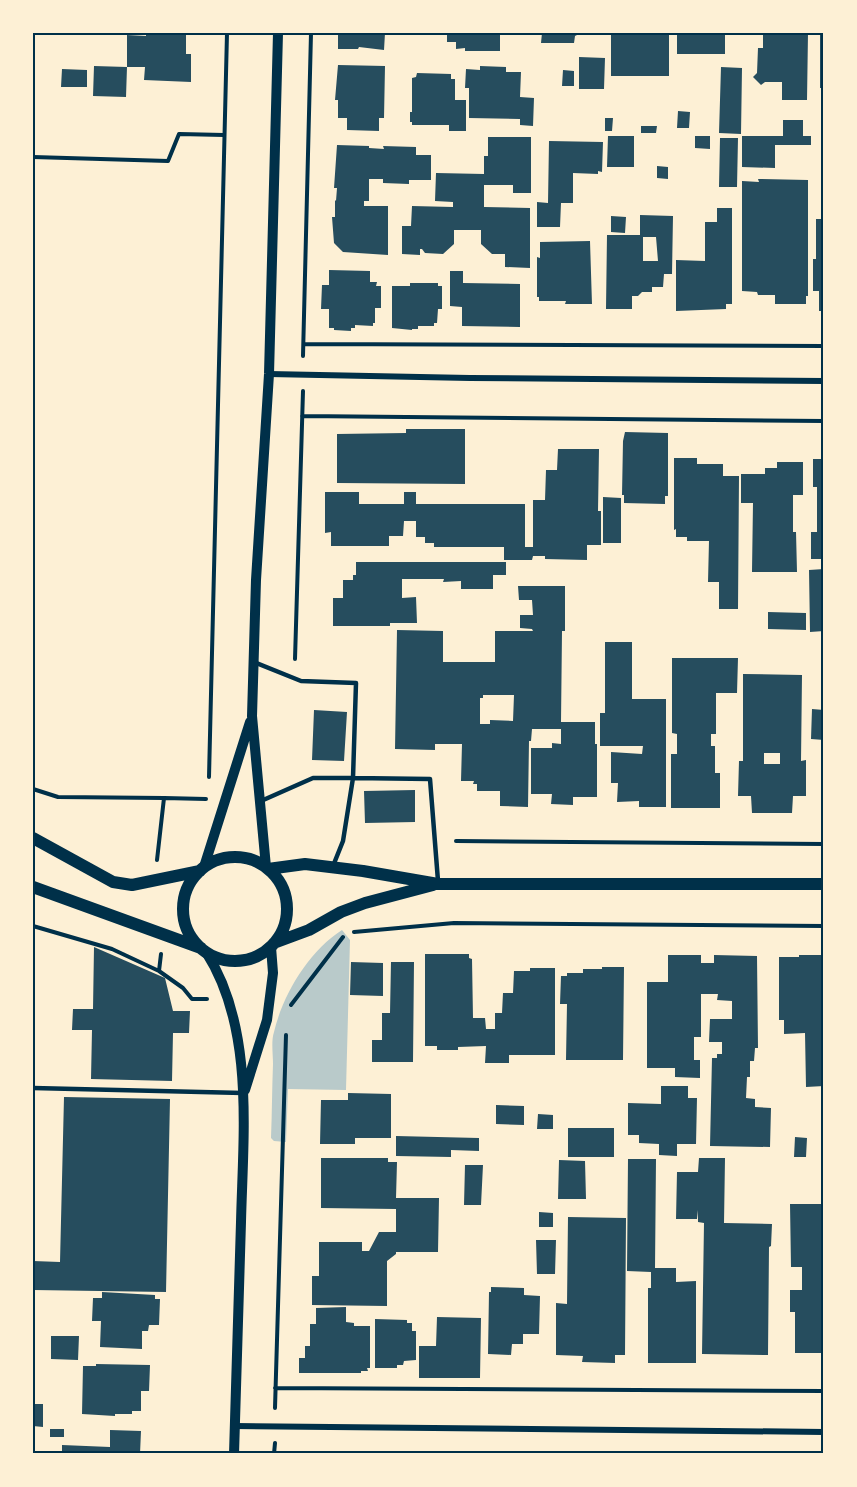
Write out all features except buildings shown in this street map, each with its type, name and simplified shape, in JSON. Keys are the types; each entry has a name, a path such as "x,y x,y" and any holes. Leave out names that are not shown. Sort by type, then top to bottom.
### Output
{"main road":[{"path":"33,837 113,882 132,885 202,869 219,860 234,857 251,859 267,868 280,881 286,897 287,913 283,929 273,945"},
{"path":"267,868 305,864 438,884 824,884"},
{"path":"202,869 191,882 184,910 186,925 192,938 204,950"},
{"path":"33,887 204,950 218,958 232,961 246,960 260,955 273,945 365,903 438,884"}],"street":[{"path":"267,868 252,716 256,580 269,374 278,33"},
{"path":"269,374 824,381"},
{"path":"202,869 252,716"},
{"path":"244,1093 267,1020 273,973 273,945"},
{"path":"204,950 219,972 229,1000 244,1093 234,1454"},
{"path":"234,1426 824,1432"}],"lane":[{"path":"254,662 301,681 356,683 352,778 343,841 332,868"},
{"path":"260,802 313,778 430,779 438,884"},
{"path":"33,1088 244,1093"}],"path":[{"path":"208,787 227,33"},
{"path":"295,660 311,33"},
{"path":"33,157 168,161 179,134 224,135"},
{"path":"304,344 824,346"},
{"path":"302,416 824,421"},
{"path":"33,789 58,797 208,799"},
{"path":"159,880 157,860 164,798"},
{"path":"456,841 824,844"},
{"path":"269,1005 289,1008 346,933 454,922 824,926"},
{"path":"33,926 112,949 159,971 183,988 192,999 229,1000"},
{"path":"159,971 162,935"},
{"path":"274,1454 286,1026"},
{"path":"275,1388 824,1391"}],"shaded area":[{"path":"342,930 350,940 346,1090 288,1089 286,1142 274,1141 271,1138 272,1043 278,1018 291,989 308,961"}]}
